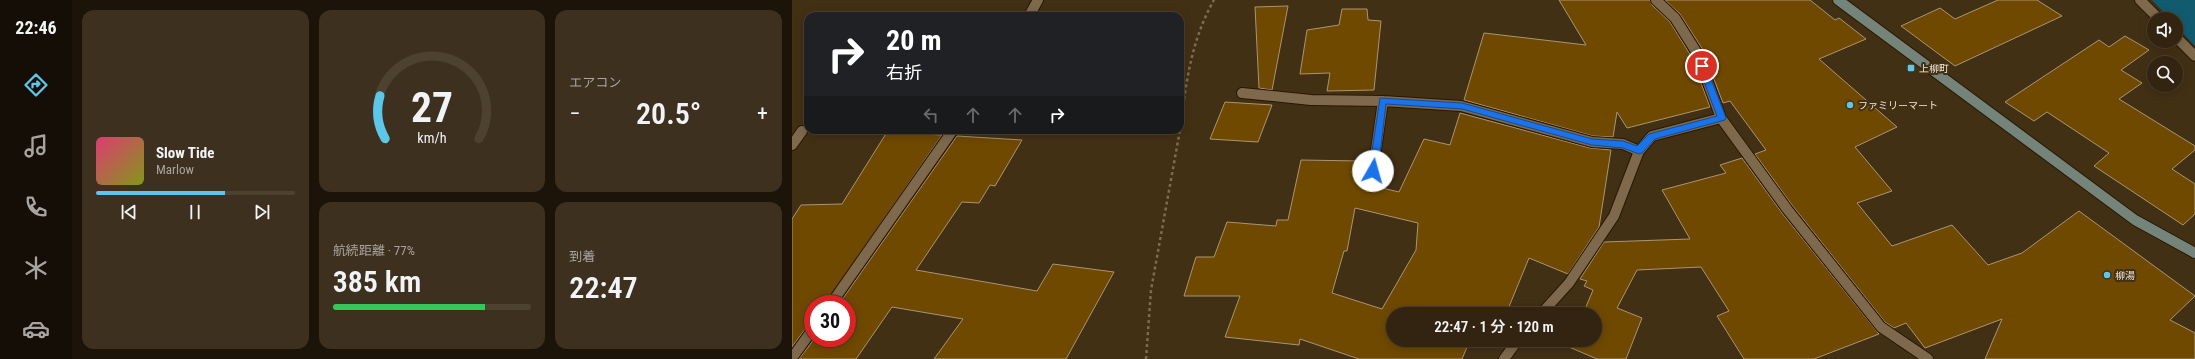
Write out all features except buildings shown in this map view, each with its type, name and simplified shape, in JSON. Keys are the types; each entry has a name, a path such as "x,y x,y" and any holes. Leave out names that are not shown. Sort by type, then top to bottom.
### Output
{"street":[{"path":"1031,12 1038,0"},
{"path":"1656,0 1675,18 1697,53 1722,118 1787,209 1881,327 1928,359"},
{"path":"1838,0 2135,220 2195,253"},
{"path":"2140,0 2152,12"},
{"path":"2183,44 2195,56"},
{"path":"1242,94 1311,100 1383,101 1462,106 1592,142 1623,144 1639,151"},
{"path":"1373,171 1383,101"},
{"path":"1547,307 1569,283 1614,216 1639,151 1652,136 1722,118"},
{"path":"792,145 802,131"},
{"path":"837,295 950,134"},
{"path":"792,358 804,341"},
{"path":"1504,359 1513,347"}],"path":[{"path":"1184,98 1188,68 1205,16 1214,0"},
{"path":"1146,359 1151,290 1179,134"}],"water":[{"path":"2152,0 2195,0 2195,46 2183,33 2183,12 2163,12"}],"place":[{"name":"上柳町","path":"1911,68"},
{"name":"ファミリーマート","path":"1850,105"},
{"name":"柳湯","path":"2107,275"}],"route":[{"path":"1373,171 1383,101 1462,106 1592,142 1623,144 1639,151 1652,136 1722,118 1702,66"}]}
